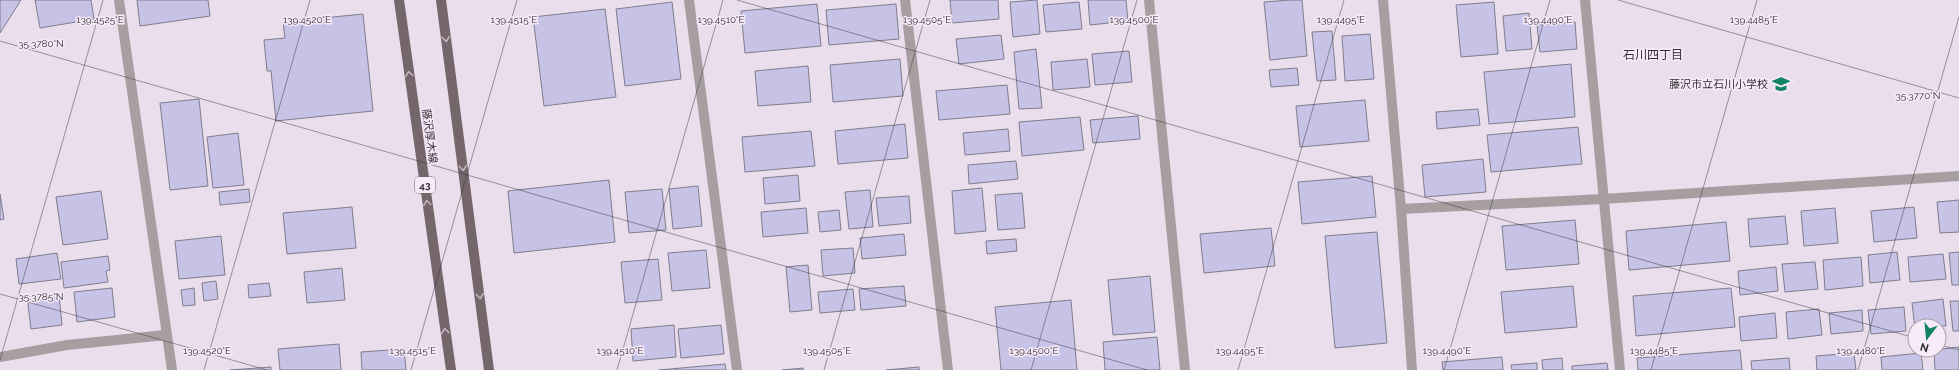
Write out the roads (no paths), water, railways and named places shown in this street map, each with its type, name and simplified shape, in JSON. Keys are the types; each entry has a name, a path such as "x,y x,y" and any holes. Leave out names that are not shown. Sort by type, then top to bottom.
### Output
{"main road":[{"name":"藤沢厚木線","path":"399,0 451,370"},
{"path":"441,0 489,370"}],"street":[{"path":"119,0 172,370"},
{"path":"689,0 737,370"},
{"path":"905,0 948,370"},
{"path":"1149,0 1186,370"},
{"path":"1383,0 1401,209 1412,370"},
{"path":"1585,0 1620,370"},
{"path":"1401,209 1603,199 1959,176"},
{"path":"0,357 67,345 166,335"}],"place":[{"name":"藤沢市立石川小学校","path":"1781,84"}],"district":[{"name":"石川四丁目","path":"1653,55"}]}
